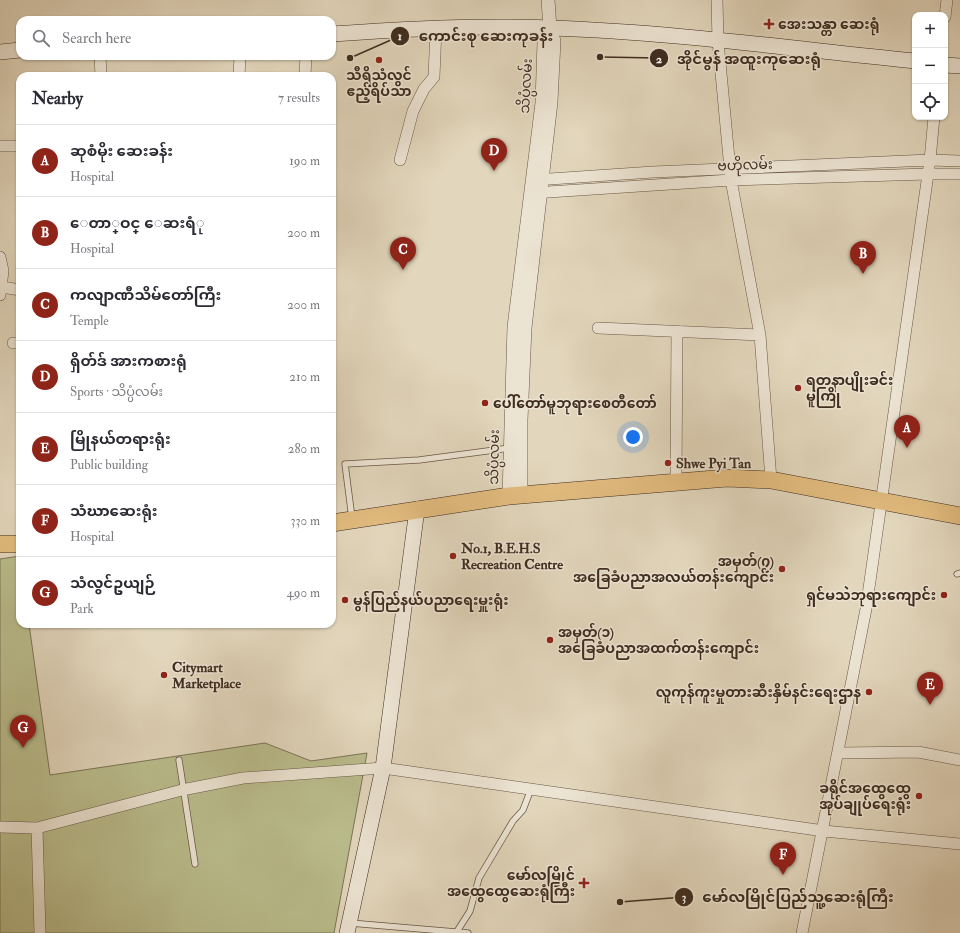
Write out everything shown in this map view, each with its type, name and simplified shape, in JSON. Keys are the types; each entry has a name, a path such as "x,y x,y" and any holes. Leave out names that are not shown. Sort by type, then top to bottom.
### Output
{"main road":[{"path":"336,34 436,28 550,28 718,41 912,61"},
{"path":"0,52 16,50"},
{"path":"948,65 960,66"},
{"path":"336,522 417,509 515,496 676,481 727,478 771,480 960,516"},
{"path":"348,928 383,768 417,509"},
{"path":"0,544 16,544"}],"street":[{"path":"548,0 550,28"},
{"path":"717,0 718,41 731,175 760,335 771,480"},
{"path":"946,12 947,0"},
{"path":"400,160 413,111 424,89 434,77 436,28"},
{"name":"သိပ္ပံလမ်း","path":"515,496 521,420 525,328 537,186 544,42 550,28"},
{"path":"100,60 101,72"},
{"path":"239,72 240,60"},
{"path":"305,72 306,60"},
{"path":"802,933 824,831 866,609 880,500 930,160 934,120"},
{"path":"0,146 16,146"},
{"name":"ဗဟိုလမ်း","path":"537,186 731,175 930,160 960,161"},
{"name":"ဗဟိုလမ်း","path":"731,175 960,174"},
{"name":"သိပ္ပံလမ်း","path":"515,496 510,448 514,328 537,186"},
{"path":"0,256 3,271 1,291 16,290"},
{"path":"598,328 760,335"},
{"path":"676,481 677,331"},
{"path":"839,753 918,752 960,760"},
{"path":"0,828 37,828 182,790 244,778 383,768 824,831 960,844"},
{"path":"37,828 40,933"}],"lane":[{"path":"352,519 345,464 419,460 510,448"},
{"path":"179,760 182,790 195,864"},
{"path":"456,932 470,911 479,878 513,821 523,810 532,789"},
{"path":"348,928 468,933"}],"green space":[{"path":"16,557 16,628 30,628 50,775 265,743 311,761 367,753 334,933 0,933 0,559"}],"place":[{"name":"အေးသန္တာ ဆေးရုံ","path":"769,24"},
{"name":"အိုင်မွန် အထူးကုဆေးရုံ","path":"600,57"},
{"name":"ကောင်းစု ဆေးကုခန်း","path":"350,58"},
{"name":"သီရိသံလွင် ဧည့်ရိပ်သာ","path":"379,60"},
{"name":"ရှိတ်ဒ် အားကစားရုံ","path":"494,171"},
{"name":"ကလျာဏီသိမ်တော်ကြီး","path":"403,270"},
{"name":"ေတာ္ဝင္ ေဆးရံု","path":"863,274"},
{"name":"ရတနာပျိုးခင်း မူကြို","path":"798,388"},
{"name":"ပေါ်တော်မူဘုရားစေတီတော်","path":"485,403"},
{"name":"ဆုစံမိုး ဆေးခန်း","path":"907,448"},
{"name":"Shwe Pyi Tan","path":"668,463"},
{"name":"No.1, B.E.H.S Recreation Centre","path":"453,556"},
{"name":"အမှတ်(၇) အခြေခံပညာအလယ်တန်းကျောင်း","path":"782,569"},
{"name":"ရှင်မသဲဘုရားကျောင်း","path":"944,595"},
{"name":"မွန်ပြည်နယ်ပညာရေးမှူးရုံး","path":"345,600"},
{"name":"အမှတ်(၁) အခြေခံပညာအထက်တန်းကျောင်း","path":"550,640"},
{"name":"Citymart Marketplace","path":"164,675"},
{"name":"လူကုန်ကူးမှုတားဆီးနှိမ်နင်းရေးဌာန","path":"869,692"},
{"name":"မြိုနယ်တရားရုံး","path":"930,705"},
{"name":"သံလွင်ဥယျဉ်","path":"23,748"},
{"name":"ခရိုင်အထွေထွေ အုပ်ချုပ်ရေးရုံး","path":"919,796"},
{"name":"သံဃာဆေးရုံး","path":"783,875"},
{"name":"မော်လမြိုင် အထွေထွေဆေးရုံကြီး","path":"584,883"},
{"name":"မော်လမြိုင်ပြည်သူ့ဆေးရုံကြီး","path":"620,902"}]}
